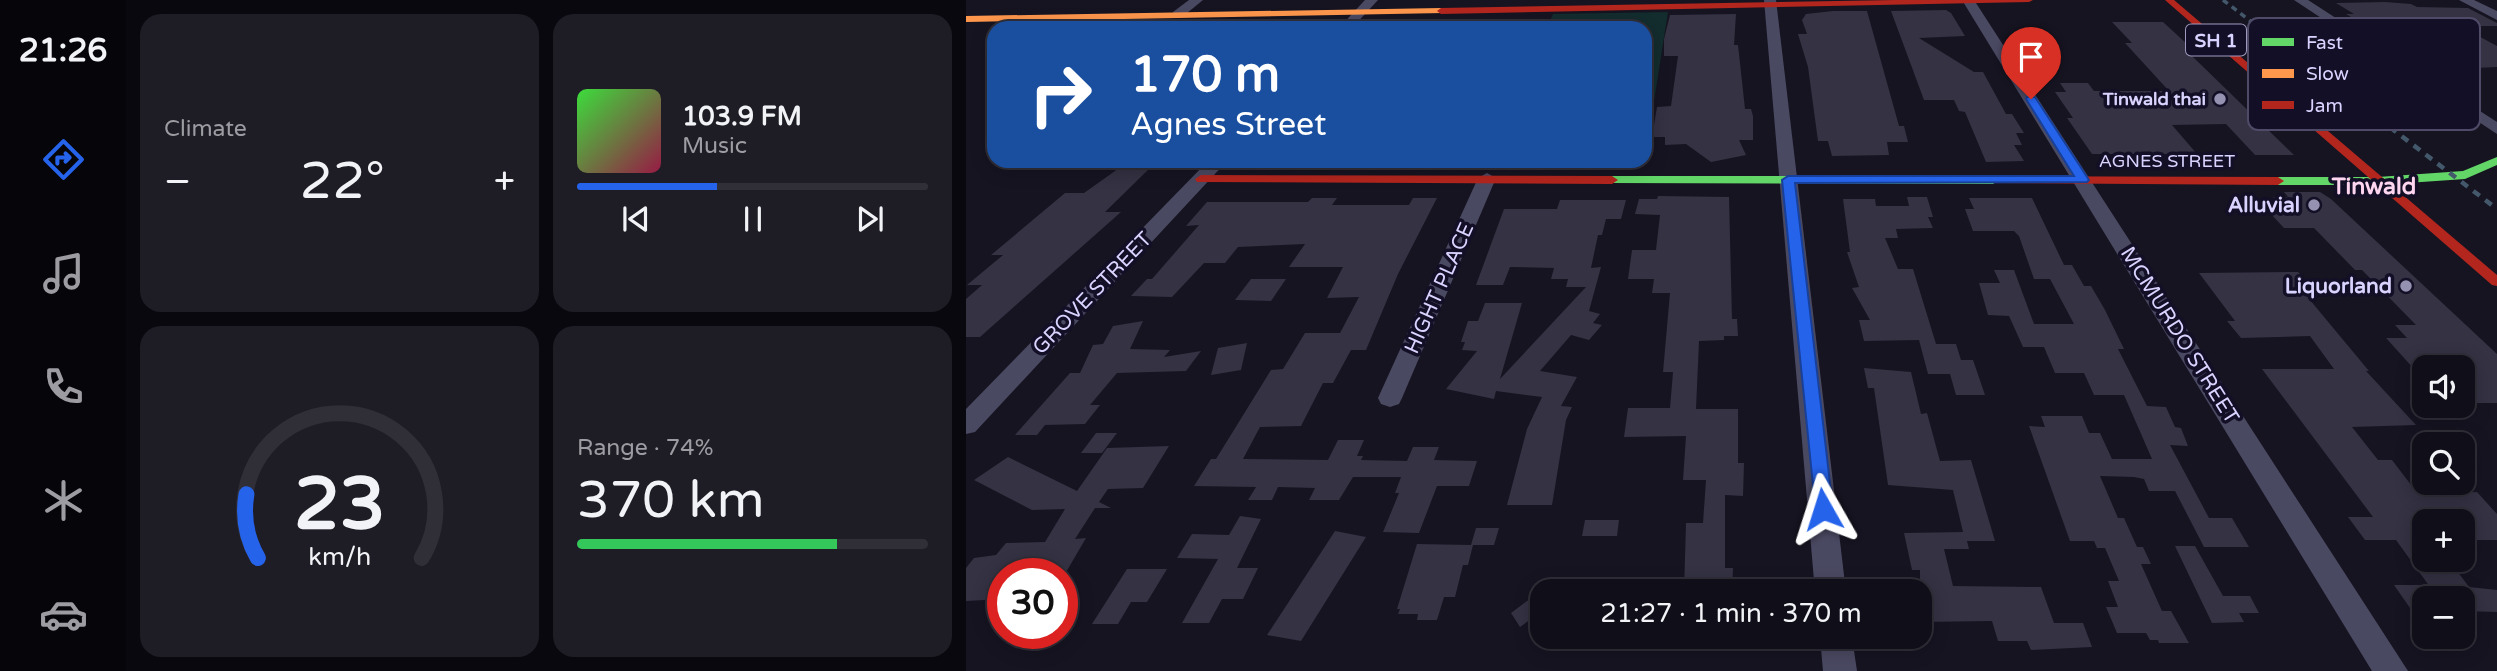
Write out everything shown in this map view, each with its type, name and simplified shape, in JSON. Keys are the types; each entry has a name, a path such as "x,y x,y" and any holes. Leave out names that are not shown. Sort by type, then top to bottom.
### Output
{"main road":[{"path":"966,19 1177,15 1366,6 2029,0"},
{"name":"SH 1","path":"2169,0 2248,68"},
{"name":"SH 1","path":"2319,130 2497,282"},
{"name":"AGNES STREET","path":"1200,179 2378,181 2465,175 2495,163"}],"street":[{"path":"1177,15 1197,0"},
{"path":"2300,0 2327,18"},
{"path":"2465,0 2497,16"},
{"name":"MCMURDO STREET","path":"1969,1 2391,671"},
{"path":"1770,2 1830,579"},
{"path":"1352,21 1366,6"},
{"path":"2480,119 2497,130"},
{"name":"GROVE STREET","path":"966,425 1211,168"},
{"name":"HIGHT PLACE","path":"1390,398 1487,178"},
{"path":"1837,649 1840,671"}],"green space":[{"path":"1668,12 1652,114 1652,21 1550,21 1553,14"}],"building":[{"path":"2385,2 2417,7 2468,8 2497,23 2497,26 2480,26 2480,18 2353,18 2346,14 2354,14 2336,3"},
{"path":"1946,10 1951,13 1965,36 1919,38 1974,72 1983,72 2006,114 2012,114 2024,133 2016,133 2022,145 2014,145 2024,161 1986,162 1965,112 1959,111 1954,100 1924,100 1891,11"},
{"path":"1867,11 1899,126 1904,126 1908,142 1887,142 1889,155 1832,156 1828,141 1818,141 1808,67 1798,34 1807,34 1802,20 1806,14"},
{"path":"1736,14 1734,45 1738,45 1745,109 1751,109 1753,116 1753,140 1739,140 1746,155 1711,162 1686,144 1665,145 1665,137 1652,137 1657,107 1671,106 1678,56 1664,56 1664,39 1670,15"},
{"path":"2112,22 2163,22 2199,55 2191,55 2248,110 2248,130 2268,130 2294,155 2255,155 2226,124 2172,125 2197,154 2092,154 2067,118 2073,118 2055,92 2066,92 2060,83 2088,83 2094,91 2169,91 2125,43 2132,43"},
{"path":"2480,37 2497,46 2497,67 2480,68"},
{"path":"1119,168 1150,168 1105,212 1121,212 980,337 966,337 966,299 982,285 967,285 1003,255 991,255 1065,193 1084,193"},
{"path":"2284,192 2320,192 2331,199 2497,354 2497,403 2475,403 2475,355 2412,355 2412,367 2386,338 2407,338 2395,325 2416,325 2362,270 2355,270 2314,228 2284,228 2269,212 2288,212 2273,197 2288,197"},
{"path":"1658,196 1729,197 1732,319 1737,319 1738,336 1724,336 1724,340 1699,341 1696,409 1738,409 1738,463 1744,463 1743,496 1725,495 1725,568 1733,568 1733,579 1684,579 1686,523 1703,523 1706,480 1683,480 1686,436 1624,437 1628,408 1670,408 1673,372 1663,372 1670,293 1652,293 1654,279 1628,279 1632,250 1656,250 1660,215 1635,214 1639,199 1657,199"},
{"path":"1907,197 1927,197 1933,217 1928,217 1933,228 1896,229 1898,238 1885,238 1898,269 1913,269 1936,344 1956,344 1961,360 1973,360 1985,395 1956,395 1950,374 1928,374 1919,340 1864,341 1859,320 1870,320 1852,288 1859,287 1847,252 1850,252 1843,199 1875,199 1876,206 1909,206"},
{"path":"1312,198 1337,198 1332,205 1409,205 1413,198 1437,198 1398,274 1366,350 1351,350 1333,383 1323,383 1301,426 1260,427 1243,459 1328,460 1338,440 1364,440 1357,456 1363,456 1361,460 1407,461 1413,447 1439,447 1434,460 1477,461 1469,486 1437,486 1419,533 1383,532 1399,493 1395,493 1401,477 1353,477 1339,500 1309,500 1315,488 1278,487 1272,500 1248,500 1256,487 1194,486 1211,459 1216,459 1271,370 1283,369 1305,333 1340,333 1359,297 1327,298 1343,267 1289,267 1305,244 1238,247 1225,263 1204,263 1172,297 1131,296 1147,279 1152,279 1199,225 1186,226 1207,202 1308,202"},
{"path":"1969,198 2032,198 2064,265 2072,265 2084,286 2091,286 2105,310 2124,349 2118,349 2147,406 2166,407 2175,427 2181,428 2188,446 2170,445 2209,518 2232,518 2249,547 2204,547 2175,491 2149,491 2144,479 2134,477 2100,476 2118,518 2124,518 2137,547 2143,547 2151,564 2141,564 2162,611 2171,611 2189,643 2159,643 2158,640 2150,640 2146,633 2117,633 2106,607 2118,607 2108,581 2119,581 2105,548 2097,548 2094,541 2070,541 2029,426 2045,427 2041,416 2082,416 2089,433 2100,433 2112,459 2152,459 2124,395 2094,395 2084,373 2055,373 2044,347 2023,347 2009,316 1988,315 1979,283 2000,283 1994,270 2014,270 2034,324 2074,324 2050,279 2034,279 2019,236 2014,231 1973,231 1965,209 1974,209"},
{"path":"1560,200 1626,200 1621,219 1606,219 1602,235 1598,235 1591,268 1601,267 1589,311 1600,314 1593,323 1602,325 1589,340 1571,335 1540,371 1577,377 1561,406 1572,407 1566,420 1552,505 1507,505 1527,429 1542,397 1496,391 1494,399 1446,389 1477,351 1462,350 1465,342 1461,342 1468,321 1478,321 1485,303 1522,303 1500,379 1586,287 1566,287 1568,279 1551,279 1554,268 1510,267 1503,285 1476,285 1504,209 1557,209"},
{"path":"2298,272 2319,294 2305,294 2369,371 2366,371 2416,425 2352,427 2378,460 2392,460 2412,486 2412,495 2475,495 2477,492 2497,514 2497,540 2475,540 2475,509 2412,509 2412,562 2396,540 2365,540 2348,517 2373,517 2262,369 2334,369 2310,336 2241,338 2227,321 2235,321 2199,273"},
{"path":"1251,279 1286,279 1271,301 1235,300"},
{"path":"1143,321 1130,349 1170,350 1164,357 1201,351 1186,371 1117,373 1090,405 1100,405 1085,424 1045,425 1037,435 1015,435 1070,373 1080,373 1093,345 1103,344 1113,326"},
{"path":"1247,343 1241,370 1211,375 1218,348"},
{"path":"1864,368 1911,372 1921,414 1927,413 1940,461 1971,460 1995,541 1967,541 1969,549 1944,549 1953,586 2041,587 2054,623 2083,623 2092,647 2031,650 2027,641 1998,641 1992,621 1932,622 1932,579 1920,579 1920,570 1912,570 1904,533 1963,532 1953,490 1888,485 1874,388 1868,388"},
{"path":"1096,433 1117,433 1102,453 1081,453"},
{"path":"1169,446 1143,488 1108,489 1099,502 1111,508 1095,508 1075,539 1086,538 1074,558 987,558 987,597 985,600 966,601 966,568 974,558 996,555 1006,543 1045,542 1065,509 1032,510 974,480 1008,457 1077,491 1107,448"},
{"path":"1240,516 1261,519 1237,568 1258,568 1243,599 1222,599 1209,623 1182,623 1218,559 1177,558 1192,534 1229,535"},
{"path":"1585,520 1619,520 1617,536 1582,536"},
{"path":"1476,528 1499,528 1494,545 1473,545 1468,565 1463,565 1455,597 1444,597 1437,620 1417,620 1418,614 1398,614 1400,609 1397,609 1417,544 1471,545"},
{"path":"1335,531 1366,537 1301,641 1267,635"},
{"path":"2175,546 2195,546 2223,596 2250,596 2259,613 2239,613 2244,622 2212,623"},
{"path":"1127,569 1167,569 1147,602 1131,602 1118,624 1092,624"},
{"path":"2419,572 2458,572 2468,586 2429,586"},
{"path":"2394,585 2424,585 2412,586 2412,611"},
{"path":"2475,588 2497,590 2497,612 2475,611"},
{"path":"1530,599 1530,620 1520,627 1511,613"}],"railway":[{"path":"2223,0 2248,19"},
{"path":"2394,130 2497,209"}],"traffic: fast":[{"path":"2278,181 2378,181 2465,175 2497,161"},
{"path":"1612,180 1993,180"}],"traffic: slow":[{"path":"966,19 1441,11"}],"traffic: jam":[{"path":"1441,11 2029,0"},
{"path":"2169,0 2248,68"},
{"path":"2320,130 2497,282"},
{"path":"1201,179 1612,180"},
{"path":"1993,180 2278,181"}],"place":[{"name":"Tinwald thai","path":"2220,99"},
{"name":"Alluvial","path":"2314,205"},
{"name":"Liquorland","path":"2406,286"}],"district":[{"name":"Tinwald","path":"2374,186"}],"route":[{"path":"1823,509 1788,180 2082,180 2031,99"}]}
